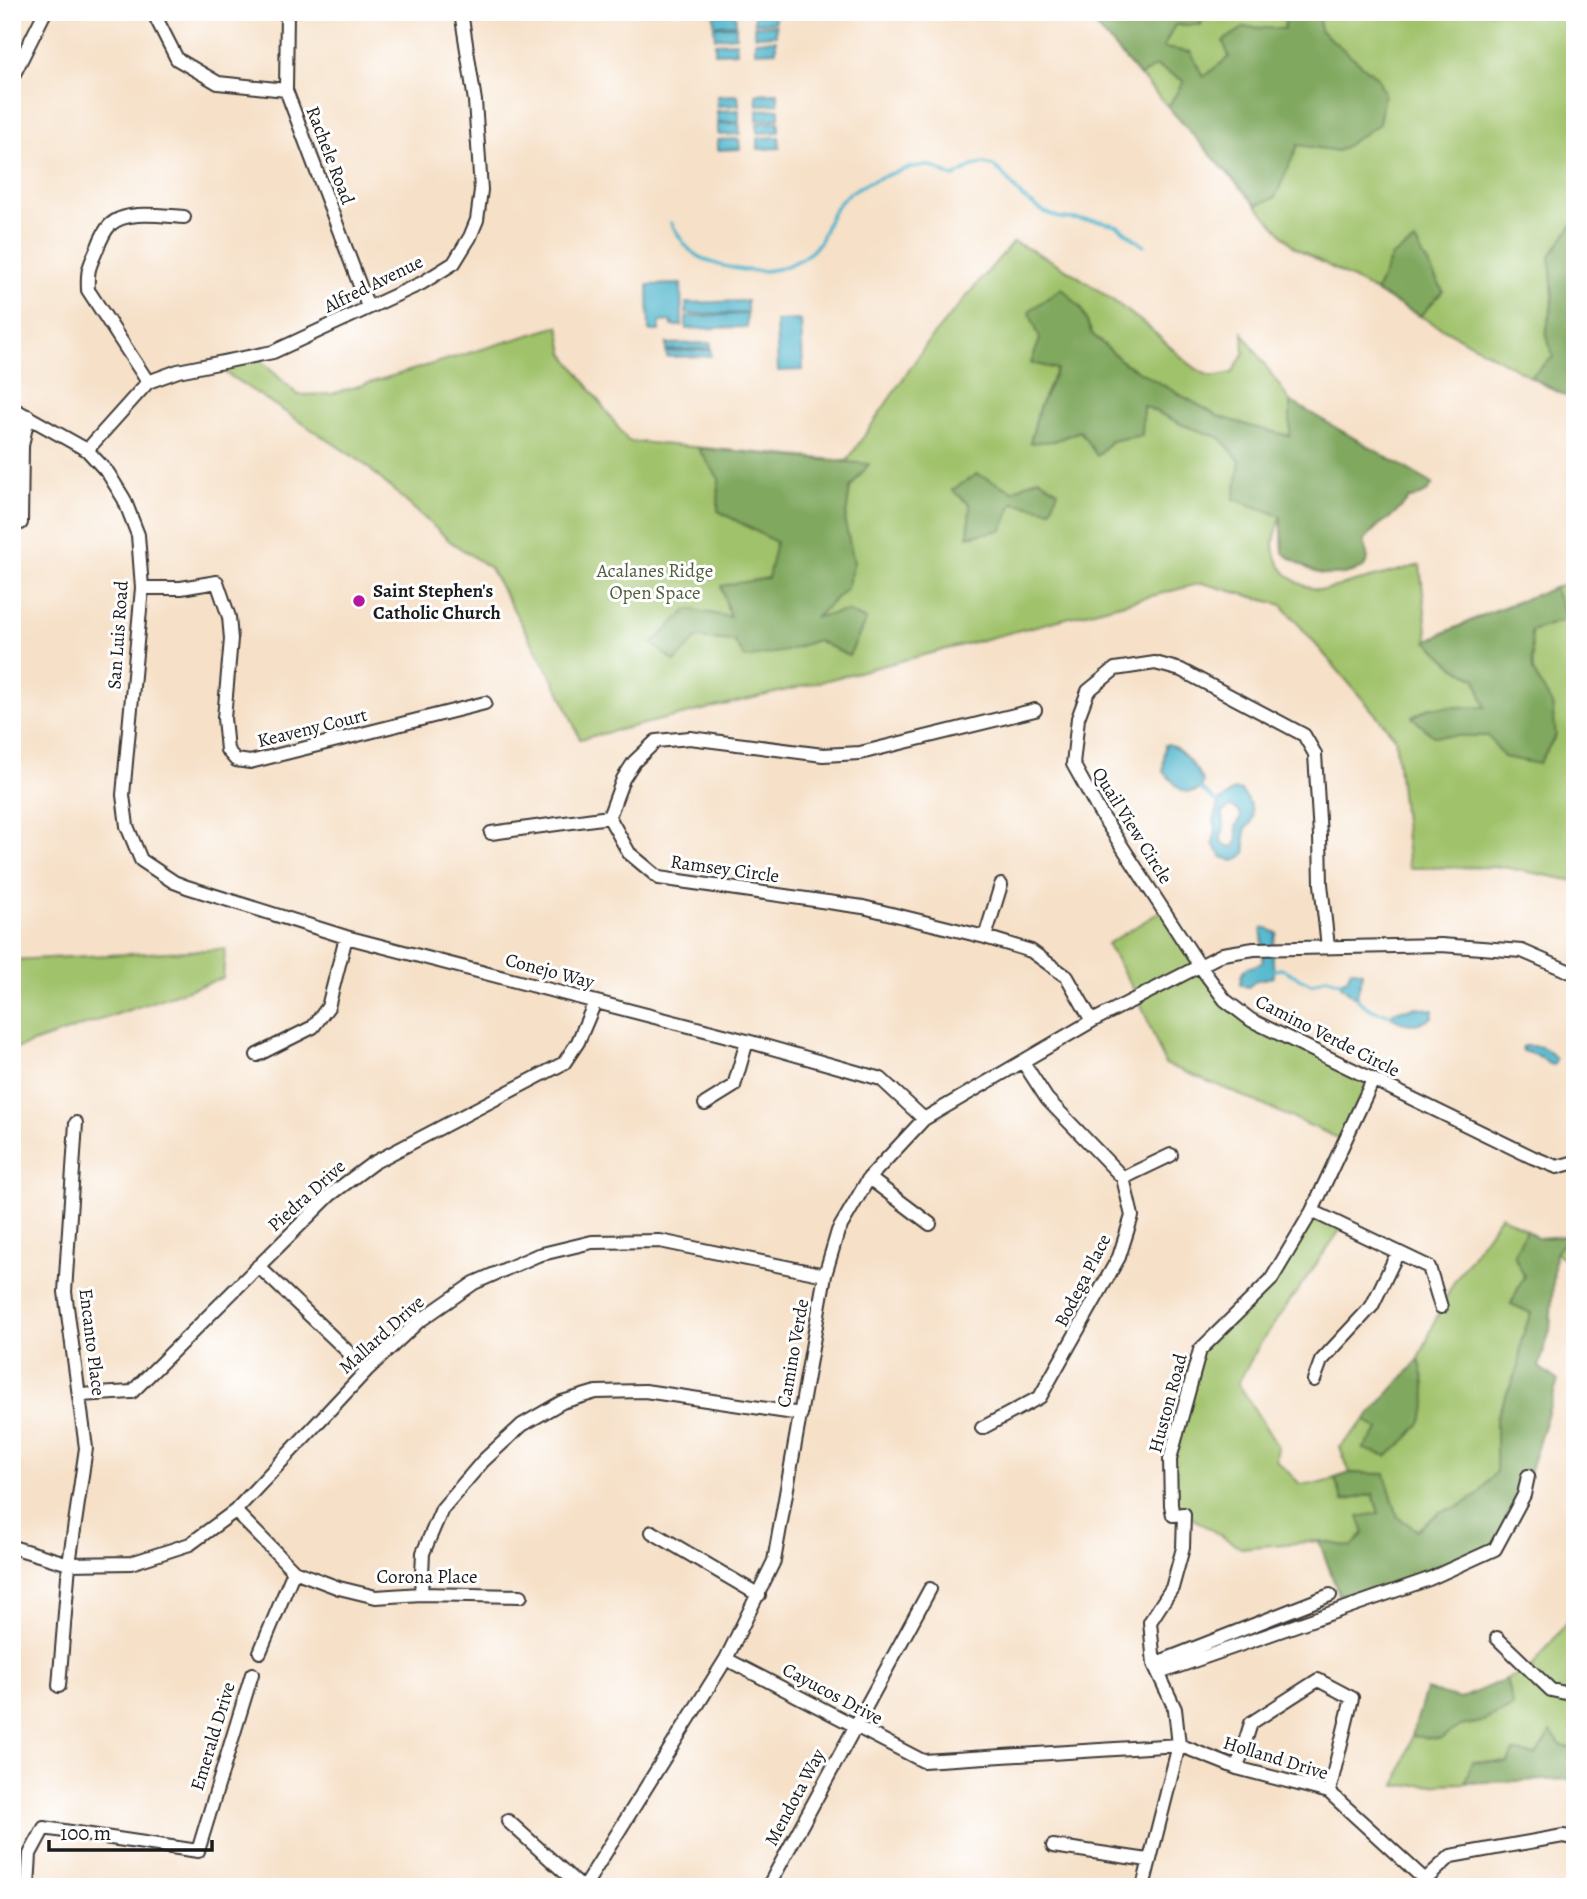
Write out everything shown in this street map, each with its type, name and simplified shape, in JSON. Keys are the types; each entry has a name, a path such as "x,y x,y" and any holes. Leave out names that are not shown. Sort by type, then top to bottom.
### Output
{"street":[{"path":"12,78 45,12"},
{"path":"153,12 177,59 218,83 286,90"},
{"name":"Rachele Road","path":"287,12 286,90 368,307"},
{"name":"Alfred Avenue","path":"88,450 148,382 178,371 273,352 422,283 454,263 477,220 481,190 475,101 461,12"},
{"path":"148,382 89,290 87,273 100,240 111,224 126,217 145,214 184,217"},
{"name":"San Luis Road","path":"12,408 88,450 108,473 124,499 138,536 142,588 123,795 127,826 141,860 157,870"},
{"path":"21,523 22,446 27,416"},
{"name":"Keaveny Court","path":"142,588 181,588 217,582 229,617 231,639 224,718 227,750 236,760 250,762 485,703"},
{"name":"Quail View Circle","path":"1199,965 1099,811 1073,764 1078,718 1088,691 1115,669 1155,663 1181,670 1304,735 1315,754 1321,884 1328,947"},
{"path":"491,834 609,817 623,779 634,762 656,741 690,738 823,755 859,753 1035,710"},
{"name":"Ramsey Circle","path":"609,817 629,853 659,878 863,907 1031,951 1068,977 1092,1021"},
{"name":"Conejo Way","path":"157,870 187,887 346,937 747,1041 881,1079 924,1119"},
{"path":"985,937 1001,885"},
{"path":"257,1055 313,1027 328,1007 346,937"},
{"path":"1199,965 1223,954 1254,949 1441,945 1522,951 1575,974"},
{"name":"Camino Verde","path":"583,1887 726,1659 774,1561 825,1275 838,1231 869,1178 924,1119 1092,1021 1199,965"},
{"name":"Camino Verde Circle","path":"1199,965 1225,1000 1251,1020 1532,1157 1557,1167 1575,1162"},
{"name":"Piedra Drive","path":"80,1395 132,1392 330,1195 373,1163 564,1063 578,1042 595,1002"},
{"path":"705,1104 734,1086 747,1041"},
{"path":"1023,1062 1047,1099 1123,1178 1171,1155"},
{"name":"Huston Road","path":"1143,1887 1179,1745 1175,1709 1156,1669 1150,1622 1172,1588 1182,1548 1184,1514 1174,1515 1171,1505 1170,1459 1200,1350 1271,1280 1312,1211 1373,1080"},
{"name":"Encanto Place","path":"60,1686 69,1564 86,1448 65,1292 76,1123"},
{"path":"869,1178 930,1224"},
{"name":"Bodega Place","path":"982,1428 1040,1397 1119,1257 1132,1216 1123,1178"},
{"path":"1312,1211 1429,1267 1441,1307"},
{"name":"Mallard Drive","path":"12,1547 69,1564 131,1563 190,1544 235,1511 366,1370 418,1322 474,1283 538,1255 592,1242 660,1241 825,1275"},
{"path":"1314,1380 1321,1361 1372,1306 1398,1252"},
{"path":"258,1266 366,1370"},
{"path":"421,1594 423,1553 442,1509 483,1461 522,1425 562,1402 596,1392 645,1391 801,1414"},
{"path":"1156,1669 1429,1579 1495,1549 1524,1495 1528,1476"},
{"name":"Corona Place","path":"235,1511 294,1570 340,1588 376,1597 421,1594 521,1596"},
{"path":"652,1532 759,1595"},
{"path":"260,1652 294,1570"},
{"name":"Mendota Way","path":"768,1887 930,1590"},
{"path":"1156,1669 1330,1595"},
{"path":"1497,1638 1551,1690 1575,1695"},
{"name":"Cayucos Drive","path":"726,1659 923,1762"},
{"name":"Emerald Drive","path":"28,1887 30,1854 44,1828 198,1851 252,1674"},
{"path":"1237,1768 1251,1723 1318,1680 1352,1698 1329,1792"},
{"name":"Holland Drive","path":"923,1762 1179,1745 1237,1768 1329,1792 1423,1884 1451,1856 1563,1836 1575,1838"},
{"path":"508,1821 583,1887"},
{"path":"1053,1846 1148,1860"}],"green space":[{"path":"1083,12 1575,12 1575,401 1294,247"},
{"path":"1083,12 1203,12 1201,25 1175,25 1163,48 1191,52 1203,77 1229,57 1223,41 1245,27 1284,29 1286,12 1319,12 1320,30 1378,78 1384,93 1379,124 1338,151 1298,145 1275,198 1256,205 1168,107 1184,81 1156,66 1140,76"},
{"path":"1575,221 1575,362 1572,365 1575,368 1575,401 1530,377 1553,357 1546,333 1553,298 1550,256"},
{"path":"1415,241 1443,291 1420,316 1376,292 1391,257"},
{"name":"Acalanes Ridge Open Space","path":"1013,242 1047,258 1096,289 1203,373 1219,376 1232,373 1244,353 1243,333 1290,401 1290,436 1218,416 1124,363 1092,334 1081,308 1039,408 1054,441 1080,431 1098,455 1111,441 1142,435 1143,405 1183,425 1221,438 1281,516 1274,541 1275,554 1290,577 1306,586 1324,590 1420,565 1428,640 1488,613 1575,580 1575,881 1503,867 1409,868 1395,737 1282,605 1202,583 800,687 580,739 561,694 490,568 451,542 363,463 212,364 256,356 298,395 332,394 559,326 564,353 628,441 847,461 930,339"},
{"path":"1062,288 1081,308 1092,334 1124,363 1218,416 1290,436 1290,401 1433,484 1427,492 1408,500 1364,540 1368,559 1363,568 1330,575 1303,566 1283,553 1281,516 1234,499 1240,461 1221,438 1183,425 1143,405 1142,435 1111,441 1097,456 1080,431 1054,441 1030,443 1039,408 1057,369 1031,363 1040,339 1029,311"},
{"path":"698,448 869,464 850,488 845,523 854,562 847,588 816,617 847,611 866,620 849,656 817,640 786,651 745,658 734,641 697,638 675,662 652,644 688,609 730,617 721,586 768,578 776,542 718,511 719,479"},
{"path":"977,474 1013,491 1038,478 1058,491 1051,510 1013,503 1002,530 968,536 970,505 952,490"},
{"path":"1554,588 1567,619 1531,631 1533,671 1552,704 1556,735 1539,764 1504,757 1488,736 1433,736 1412,717 1431,707 1485,707 1476,679 1454,667 1427,641 1488,613"},
{"path":"1163,910 1225,1000 1373,1080 1345,1141 1165,1064 1138,997 1107,944"},
{"path":"225,949 223,978 12,1050 12,960"},
{"path":"1312,1211 1343,1226 1260,1344 1238,1383 1278,1447 1276,1460 1300,1484 1322,1483 1335,1478 1343,1501 1373,1494 1379,1514 1352,1547 1319,1541 1241,1548 1171,1505 1170,1459 1200,1350 1271,1280"},
{"path":"1501,1215 1526,1230 1514,1255 1524,1276 1511,1304 1531,1313 1522,1338 1518,1368 1496,1418 1496,1471 1478,1495 1458,1507 1440,1512 1417,1530 1398,1518 1385,1475 1350,1473 1340,1447 1365,1420 1379,1430 1364,1449 1425,1384 1419,1359 1441,1307 1455,1280"},
{"path":"1526,1230 1537,1238 1568,1236 1555,1253 1550,1330 1539,1367 1558,1381 1528,1476 1495,1549 1429,1579 1339,1595 1319,1541 1352,1547 1364,1533 1358,1517 1379,1513 1373,1494 1343,1501 1335,1478 1350,1473 1385,1474 1398,1517 1417,1530 1440,1512 1458,1507 1478,1495 1496,1471 1496,1418 1518,1368 1522,1338 1531,1313 1511,1304 1524,1276 1514,1255"},
{"path":"1568,1236 1575,1236 1575,1264 1555,1253"},
{"path":"1419,1359 1426,1395 1424,1415 1418,1426 1387,1456 1363,1449 1379,1430 1365,1420"},
{"path":"1568,1621 1575,1623 1574,1749 1562,1746 1536,1755 1513,1752 1508,1763 1473,1761 1465,1783 1396,1786 1412,1736 1440,1739 1460,1726 1481,1722 1512,1707 1506,1679 1530,1669"},
{"path":"1506,1679 1513,1707 1481,1722 1460,1726 1440,1739 1412,1736 1426,1690 1460,1699"},
{"path":"1551,1732 1562,1746 1574,1749 1570,1779 1465,1783 1472,1761 1508,1763 1513,1751 1536,1755"}],"water":[{"path":"775,12 775,22 754,23 754,13"},
{"path":"735,13 736,24 714,25 714,14"},
{"path":"776,25 776,35 755,36 754,26"},
{"path":"736,26 736,36 715,38 714,27"},
{"path":"776,40 776,51 755,52 755,41"},
{"path":"736,42 737,52 715,53 715,43"},
{"path":"778,93 778,104 757,105 756,94"},
{"path":"738,95 739,105 717,106 717,96"},
{"path":"779,109 779,119 757,120 757,110"},
{"path":"739,110 739,121 718,122 717,111"},
{"path":"779,122 779,132 758,133 757,123"},
{"path":"739,123 740,134 718,135 718,124"},
{"path":"779,137 780,148 758,149 758,138"},
{"path":"739,139 740,149 718,150 718,140"},
{"path":"681,284 682,326 672,326 671,321 660,322 659,331 649,331 648,285"},
{"path":"747,301 747,313 686,314 686,303"},
{"path":"747,314 747,327 686,329 686,317"},
{"path":"801,320 803,370 778,371 776,321"},
{"path":"711,343 711,348 666,350 666,344"},
{"path":"711,350 711,356 667,357 666,352"},
{"path":"1165,745 1179,750 1192,765 1203,781 1201,789 1194,792 1184,791 1163,772"},
{"path":"1241,791 1253,814 1251,823 1245,830 1245,853 1233,861 1222,857 1213,844 1217,802 1231,792","holes":["1230,807 1238,810 1241,817 1236,827 1238,840 1233,847 1221,841 1223,812"]},
{"path":"1262,929 1277,933 1273,949 1274,977 1257,980 1248,987 1240,984 1244,969 1263,962"},
{"path":"1351,969 1362,972 1357,999 1342,987 1340,982 1347,979"},
{"path":"1417,1007 1433,1010 1432,1017 1412,1024 1396,1020 1391,1014 1393,1012"},
{"path":"1524,1046 1545,1048 1556,1058 1555,1063 1549,1064 1539,1056 1523,1051"}],"waterway":[{"path":"671,223 682,241 698,256 731,268 767,271 795,262 811,252 819,243 836,207 859,187 913,167 929,166 954,177 973,166 984,164 1001,172 1023,198 1044,212 1060,218 1100,221 1118,226 1144,246"},
{"path":"1201,789 1217,802"},
{"path":"1273,970 1282,969 1311,984 1326,978 1340,982"},
{"path":"1357,999 1372,1010 1391,1014"}],"place":[{"name":"Saint Stephen's Catholic Church","path":"359,601"}]}
